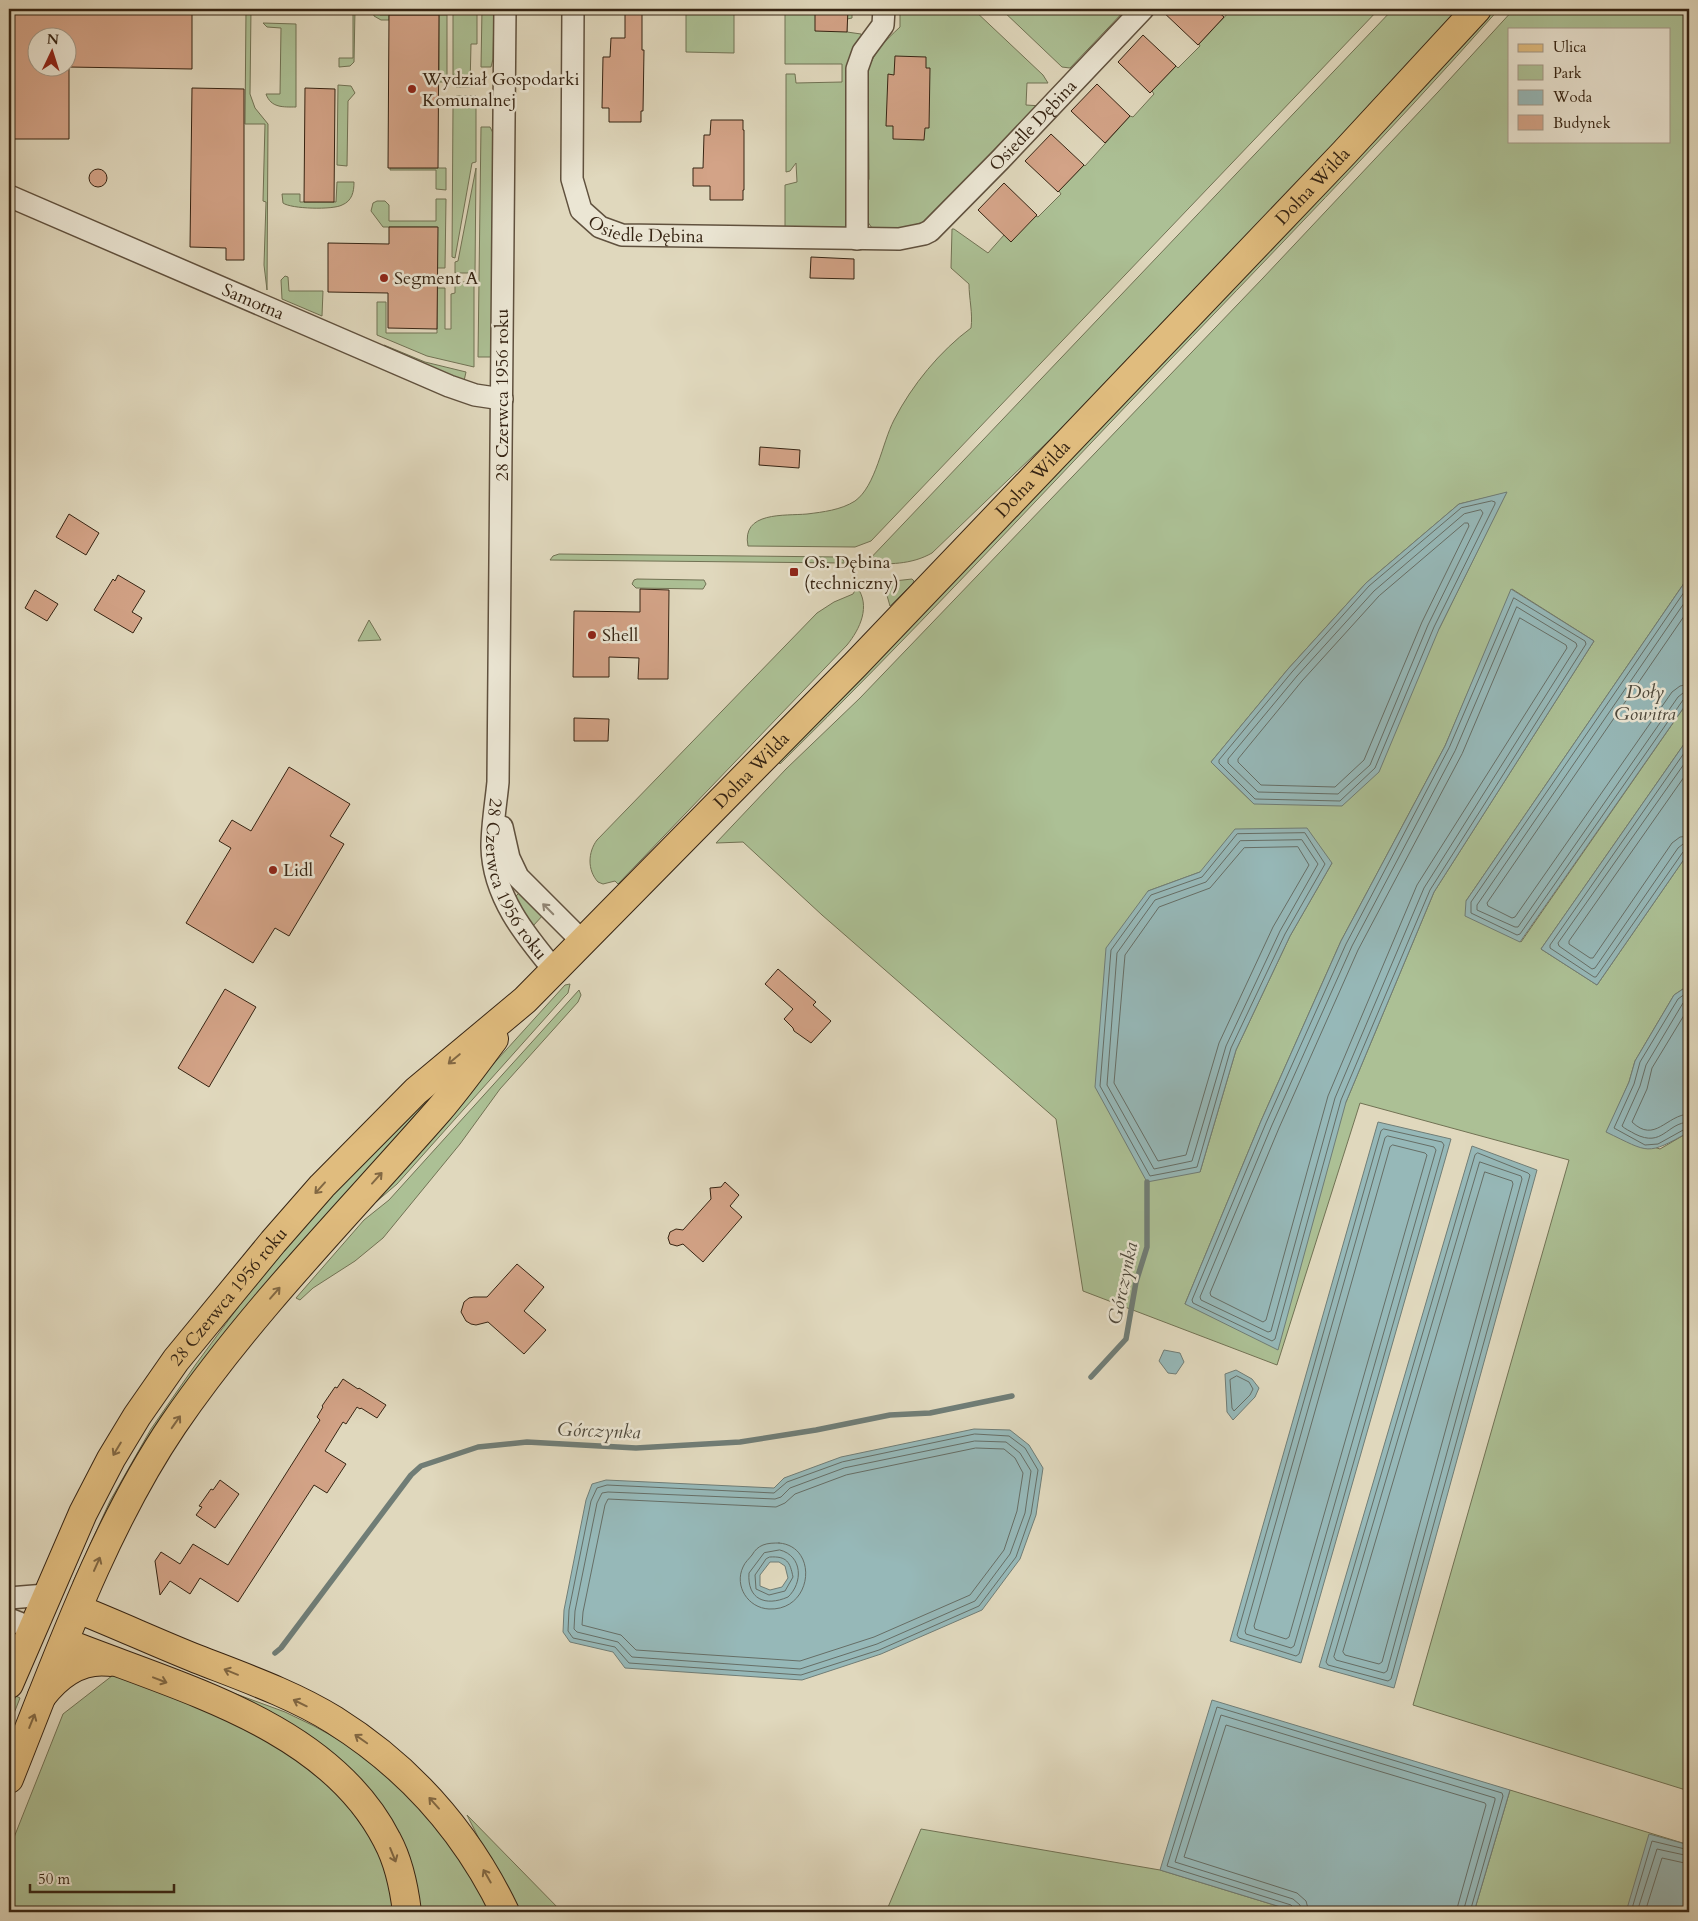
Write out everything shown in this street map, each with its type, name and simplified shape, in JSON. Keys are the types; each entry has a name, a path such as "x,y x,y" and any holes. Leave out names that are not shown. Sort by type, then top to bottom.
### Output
{"main road":[{"name":"Dolna Wilda","path":"583,942 868,652 1350,146 1477,9"},
{"name":"28 Czerwca 1956 roku","path":"9,1684 21,1633 46,1595 83,1513 111,1459 155,1388 182,1353 322,1186 367,1139 416,1091 518,1006 583,942"},
{"name":"28 Czerwca 1956 roku","path":"9,1779 78,1609 125,1507 153,1456 174,1424 249,1322 440,1109 518,1006"},
{"path":"46,1595 284,1695 325,1715 367,1743 428,1796 444,1814 481,1866 505,1912"},
{"path":"21,1633 64,1642 222,1704 271,1728 316,1757 345,1781 370,1812 387,1839 399,1871 407,1912"},
{"path":"42,1696 65,1673 80,1665 100,1660 115,1662"}],"street":[{"name":"28 Czerwca 1956 roku","path":"505,9 498,782 492,847 494,866 508,906 530,940 555,971"},
{"name":"Osiedle Dębina","path":"573,9 572,179 581,210 600,227 622,235 899,239 930,231 1143,9"},
{"path":"857,238 857,70 863,52 883,25 884,9"},
{"name":"Samotna","path":"9,196 448,386 475,395 502,399"},
{"name":"28 Czerwca 1956 roku","path":"498,782 503,833 509,858 516,874 526,887 583,942"},
{"path":"9,1598 46,1595"}],"green space":[{"path":"246,9 251,9 250,94 255,108 268,124 267,290 264,265 266,202 263,201 265,124 245,124"},
{"path":"353,9 355,9 354,62 350,66 339,67 339,58 353,58"},
{"path":"373,9 380,9 380,15 389,15 389,20 381,20 374,16"},
{"path":"453,9 477,9 477,44 471,44 470,87 456,87 456,76 453,75"},
{"path":"482,9 494,9 493,59 491,67 481,67"},
{"path":"686,9 734,9 734,53 686,52"},
{"path":"785,9 852,9 852,18 847,19 847,32 861,34 863,38 847,227 840,231 785,230 785,185 797,182 796,163 790,171 786,172 786,74 795,74 796,83 842,82 842,64 785,64"},
{"path":"900,9 957,9 962,14 968,9 973,9 1043,75 1048,83 1027,83 1026,105 1042,106 938,214 921,223 906,227 872,228 865,218 865,191 869,179 868,70 881,46 900,27"},
{"path":"1001,9 1126,9 1070,68 1062,67"},
{"path":"1232,9 1379,9 871,541 855,547 748,546 748,535 751,527 758,521 777,516 832,510 844,507 855,501 868,485 894,420 909,394 948,347 971,328 969,284 951,268 952,229 988,253 1004,235 1036,216 1038,217 1061,194 1059,191 1085,166 1130,116 1133,117 1154,94 1152,91 1176,66 1178,68 1200,46 1199,44"},
{"path":"1393,9 1463,9 1060,430 932,553 908,562 865,564"},
{"path":"1491,9 1499,9 1369,151 920,623 780,764 778,761"},
{"path":"1514,9 1689,9 1689,576 1466,901 1521,942 1689,700 1689,737 1541,949 1597,985 1689,852 1689,985 1674,995 1635,1061 1629,1082 1607,1132 1660,1149 1689,1132 1689,1791 1413,1705 1569,1160 1360,1103 1277,1365 1083,1291 1056,1119 822,915 743,842 716,843 786,769 860,698 1263,278","holes":["1506,493 1439,629 1254,804 1211,762 1288,669 1366,583 1459,504","1512,589 1594,641 1434,892 1346,1102 1185,1304 1261,1121 1341,941 1445,746","1332,863 1290,936 1236,1050 1200,1172 1148,891 1200,872"]},
{"path":"439,15 447,15 447,82 439,82"},
{"path":"263,23 296,24 296,107 282,107 274,104 268,99 266,94 280,94 281,28 267,27"},
{"path":"338,85 351,86 355,93 348,101 347,166 337,165"},
{"path":"456,96 476,96 476,162 472,163 455,258 452,257 453,107 456,107"},
{"path":"481,127 490,127 493,133 491,357 478,357"},
{"path":"390,168 446,168 446,190 436,189 436,170 390,170"},
{"path":"476,168 475,273 455,273 455,262 458,261"},
{"path":"337,182 354,182 354,189 348,201 337,207 294,207 283,203 282,194 300,194 300,202 336,202"},
{"path":"436,199 446,199 445,268 437,268 437,227 383,227 371,211 373,203 385,201 389,205 389,221 436,221"},
{"path":"285,276 288,277 289,291 323,291 322,316 282,299 281,280"},
{"path":"455,282 474,282 474,367 427,356 377,335 377,302 386,302 386,333 437,333 437,288 445,288 445,329 451,329 451,294 455,293"},
{"path":"384,345 425,362 466,372 464,381 383,348"},
{"path":"559,554 841,557 845,563 550,560 553,556"},
{"path":"637,579 704,580 706,584 703,589 636,588 632,584"},
{"path":"912,579 913,583 890,606 884,585 885,582"},
{"path":"857,587 863,602 862,617 860,625 847,645 618,884 615,881 603,884 598,882 590,867 590,855 597,840 817,613 834,602 853,594"},
{"path":"369,620 381,640 358,641"},
{"path":"519,893 544,914 533,926 516,900 516,896"},
{"path":"570,984 568,993 397,1184 376,1202 360,1211 565,985"},
{"path":"579,990 581,995 578,1002 500,1089 460,1144 383,1238 355,1261 313,1288 300,1300 296,1298 364,1220 389,1200"},
{"path":"469,1059 280,1269 75,1583 73,1582 110,1501 151,1429 196,1364 273,1260 365,1155"},
{"path":"117,1672 217,1714 279,1745 336,1790 376,1845 385,1866 395,1912 9,1912 9,1850 63,1714"},
{"path":"217,1687 285,1712 352,1747 417,1798 496,1912 416,1912 375,1804"},
{"path":"16,1696 20,1698 9,1726 9,1714"},
{"path":"1510,1790 1689,1845 1689,1912 1474,1912"},
{"path":"467,1815 562,1912 516,1912"},
{"path":"921,1829 1160,1870 1297,1912 886,1912"}],"water":[{"path":"1507,492 1439,629 1379,772 1342,806 1254,804 1211,762 1288,669 1366,583 1459,504"},
{"name":"Doły Gowitra","path":"1689,576 1689,700 1520,942 1465,916 1466,901"},
{"path":"1511,589 1594,641 1434,892 1346,1102 1278,1350 1185,1304 1261,1121 1341,941 1445,746"},
{"name":"Doły Gowitra","path":"1689,737 1689,852 1597,985 1541,949"},
{"path":"1307,828 1332,863 1290,936 1236,1050 1200,1172 1147,1182 1095,1087 1106,948 1148,891 1200,872 1235,829"},
{"path":"1689,985 1689,1132 1655,1148 1640,1148 1606,1132 1629,1082 1635,1061 1674,995"},
{"path":"1378,1122 1451,1139 1301,1663 1230,1641"},
{"path":"1472,1146 1537,1170 1394,1688 1319,1667"},
{"path":"1164,1350 1180,1353 1184,1362 1176,1374 1168,1373 1159,1361"},
{"path":"1236,1370 1252,1379 1259,1388 1255,1397 1233,1420 1227,1412 1225,1374"},
{"path":"974,1429 1010,1430 1029,1445 1043,1468 1036,1515 1020,1559 982,1610 881,1654 802,1680 625,1668 613,1652 570,1642 563,1632 564,1610 586,1500 592,1484 606,1480 774,1488 784,1478 841,1457","holes":["770,1562 779,1562 785,1566 788,1578 782,1587 770,1590 760,1586 760,1575"]},
{"path":"1212,1700 1510,1790 1474,1912 1297,1912 1160,1870"},
{"path":"1649,1834 1689,1845 1689,1912 1626,1912"}],"building":[{"path":"9,9 192,9 192,69 78,67 78,28 28,28 28,78 69,78 69,139 9,139"},
{"path":"625,9 642,9 642,50 644,50 643,111 641,111 641,122 609,122 609,108 602,108 603,57 610,57 611,38 625,38"},
{"path":"815,9 848,9 847,32 815,31"},
{"path":"1160,9 1215,9 1224,17 1198,45"},
{"path":"389,15 439,15 438,168 388,168"},
{"path":"1143,35 1176,66 1150,93 1118,62"},
{"path":"895,56 926,57 926,68 930,68 929,128 925,128 924,140 893,139 893,126 886,126 888,74 894,75"},
{"path":"1097,84 1130,116 1105,143 1071,111"},
{"path":"192,88 244,89 244,260 226,260 226,248 190,247"},
{"path":"305,88 335,89 334,202 304,202"},
{"path":"711,120 743,120 743,200 710,200 710,186 693,186 693,168 703,168 704,135 710,135"},
{"path":"1051,134 1084,165 1058,192 1025,161"},
{"path":"98,169 104,172 107,178 104,184 98,187 92,184 89,178 92,172"},
{"path":"1004,183 1037,215 1011,242 978,210"},
{"name":"Segment A","path":"389,227 438,227 437,329 388,328 388,293 328,292 328,243 389,244"},
{"path":"811,257 854,259 854,279 810,278"},
{"path":"760,447 800,450 799,468 759,465"},
{"path":"69,514 99,533 86,555 56,537"},
{"path":"118,575 145,591 132,612 142,618 133,633 94,610 113,579 115,581"},
{"path":"640,589 669,590 668,679 638,679 639,658 609,657 609,677 573,677 574,611 640,612"},
{"path":"35,590 58,604 47,621 25,608"},
{"path":"574,718 609,719 608,741 574,741"},
{"name":"Lidl","path":"289,767 350,804 330,836 344,844 289,936 275,928 253,963 186,923 231,848 219,841 232,820 251,831"},
{"path":"778,969 816,1002 813,1005 831,1021 811,1043 794,1031 784,1019 793,1009 765,984"},
{"path":"225,989 256,1007 209,1087 178,1068"},
{"path":"725,1182 739,1195 730,1206 742,1217 703,1262 683,1244 677,1246 670,1244 668,1238 670,1232 676,1229 683,1230 711,1199 710,1188 721,1187"},
{"path":"517,1264 544,1287 524,1311 546,1330 524,1354 488,1322 476,1325 471,1324 466,1321 461,1312 464,1302 469,1298 487,1297"},
{"path":"343,1379 386,1405 377,1418 357,1407 346,1424 343,1422 325,1451 346,1464 327,1493 314,1485 238,1602 200,1578 190,1594 170,1581 160,1595 155,1561 161,1552 180,1564 193,1544 228,1565 320,1420 317,1417 322,1406"},
{"path":"220,1480 239,1494 215,1528 196,1515 202,1507 199,1506"}],"waterway":[{"name":"Górczynka","path":"1091,1377 1126,1339 1136,1282 1147,1247 1147,1182"},
{"name":"Górczynka","path":"275,1653 281,1648 411,1475 421,1466 478,1447 527,1442 636,1448 740,1442 816,1430 890,1415 930,1413 1012,1396"}],"place":[{"name":"Wydział Gospodarki Komunalnej","path":"412,89"},
{"name":"Segment A","path":"384,278"},
{"name":"Os. Dębina (techniczny)","path":"794,572"},
{"name":"Shell","path":"592,635"},
{"name":"Lidl","path":"273,870"}]}
